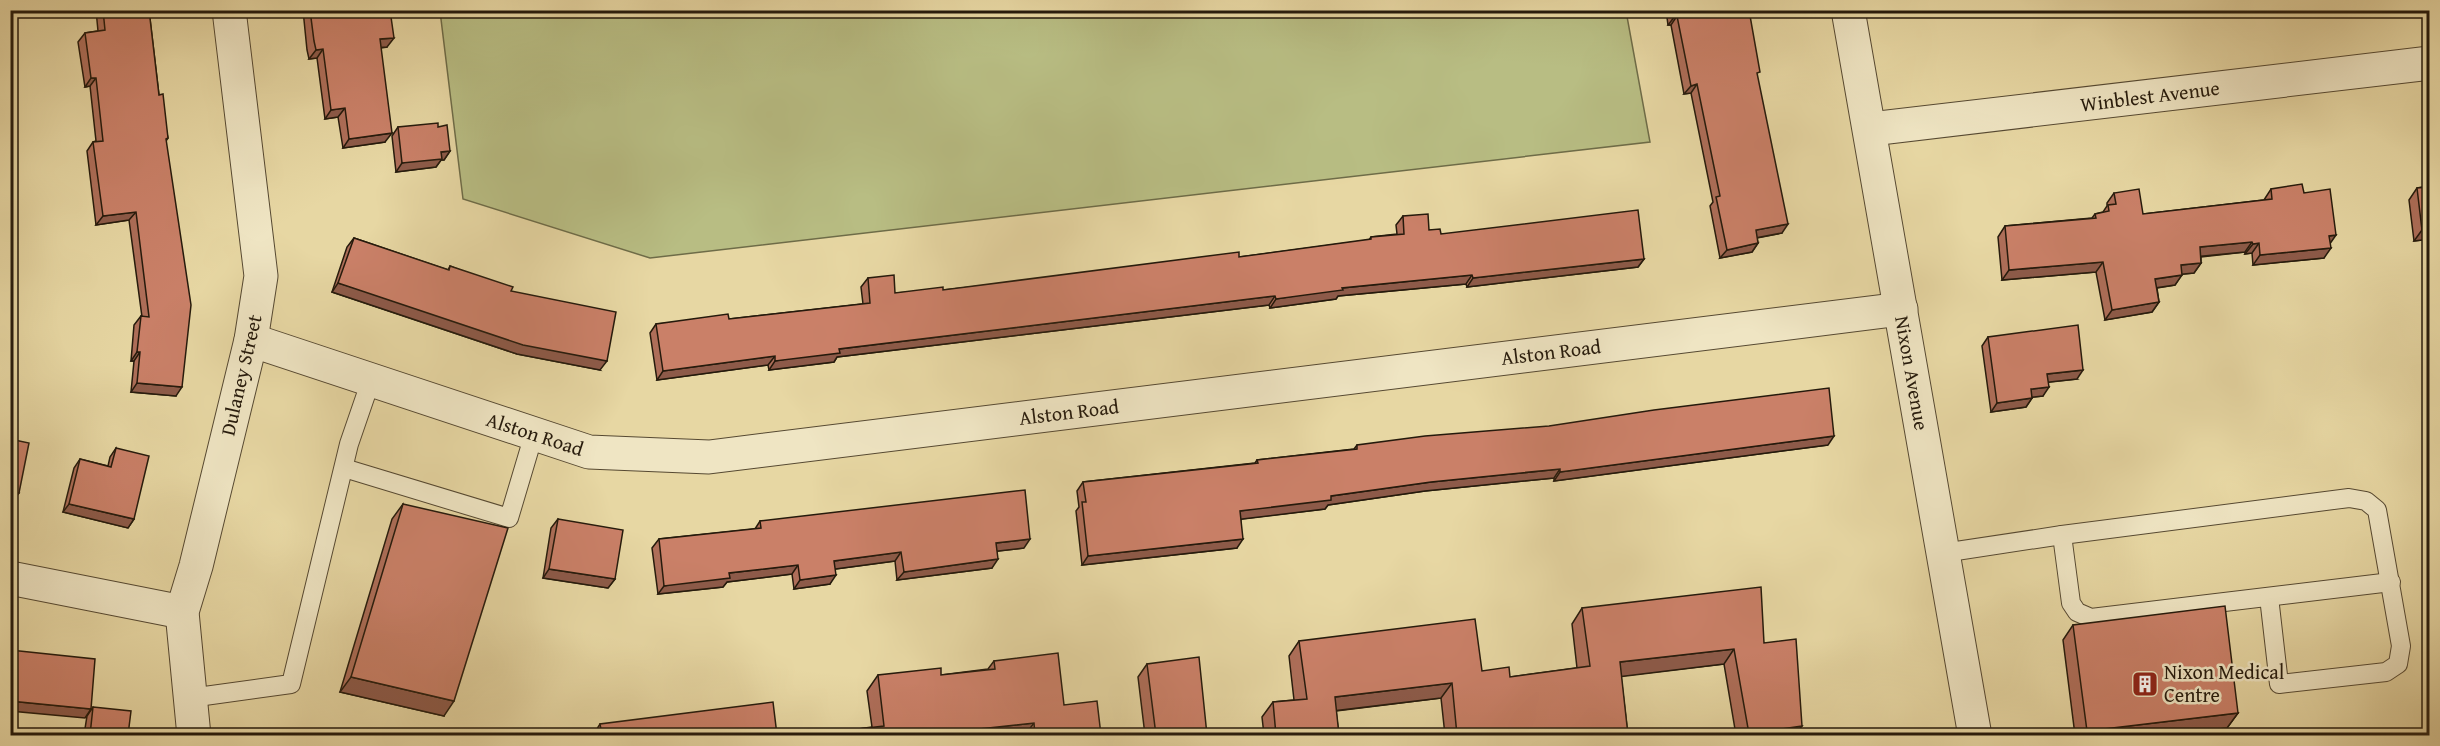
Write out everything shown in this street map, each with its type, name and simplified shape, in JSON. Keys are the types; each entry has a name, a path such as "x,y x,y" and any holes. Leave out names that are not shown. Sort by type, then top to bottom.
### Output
{"street":[{"name":"Dulaney Street","path":"194,735 182,612 196,566 251,340 261,276 229,10"},
{"name":"Nixon Avenue","path":"1848,10 1871,129 1975,735"},
{"name":"Winblest Avenue","path":"1871,129 2430,63"},
{"name":"Alston Road","path":"251,340 588,452 709,457 1901,309"},
{"path":"10,578 182,612"}],"lane":[{"path":"190,698 291,684 349,444 371,380"},
{"path":"344,468 509,518 534,434"},
{"path":"1943,553 2062,535 2349,498 2366,501 2377,510 2402,646 2398,664 2386,672 2279,684 2269,597"},
{"path":"2062,535 2071,603 2077,612 2091,618 2391,582"}],"green space":[{"path":"440,11 1626,11 1650,142 650,258 463,199"}],"building":[{"path":"103,10 149,10 159,95 163,94 168,138 166,139 191,305 182,387 137,383 140,352 137,352 141,316 149,317 136,212 103,216 93,142 103,141 96,78 91,78 85,33 105,30"},
{"path":"310,10 390,10 394,38 380,39 392,133 349,139 345,108 331,110 323,49 316,50"},
{"path":"1673,10 1749,10 1760,72 1757,73 1788,224 1756,230 1758,243 1727,250 1716,197 1720,196 1697,84 1691,86 1677,16"},
{"path":"438,123 438,127 447,125 450,151 441,152 442,159 402,163 398,127"},
{"path":"2427,182 2430,182 2430,229 2422,230 2417,188 2427,187"},
{"path":"2302,184 2304,193 2330,189 2336,235 2329,236 2331,248 2260,255 2259,243 2253,244 2252,242 2200,247 2201,263 2181,265 2182,275 2155,279 2159,302 2112,310 2103,262 2009,270 2005,226 2096,218 2095,214 2109,211 2108,205 2116,204 2114,193 2139,189 2143,214 2272,199 2271,189"},
{"path":"1638,210 1644,259 1473,278 1472,275 1342,288 1343,290 1276,299 1275,296 839,349 840,353 775,361 775,356 663,371 656,324 728,314 729,319 870,303 868,278 894,275 895,293 943,287 943,290 1239,252 1239,257 1404,234 1403,216 1428,214 1429,230 1440,229 1441,234"},
{"path":"354,238 449,270 450,266 513,287 511,291 616,312 607,361 523,345 338,283"},
{"path":"2078,325 2083,370 2047,374 2049,387 2031,389 2032,398 1997,403 1988,337"},
{"path":"1829,388 1834,436 1560,472 1560,469 1431,482 1331,496 1331,500 1240,511 1243,539 1088,556 1082,502 1086,502 1083,482 1258,463 1257,460 1357,449 1357,445 1425,436 1549,426"},
{"path":"10,439 29,443 19,493 10,492"},
{"path":"116,448 149,456 134,519 69,504 80,459 111,467"},
{"path":"1025,490 1030,539 996,543 998,559 904,572 901,552 834,561 836,575 800,580 798,565 729,573 730,578 664,586 659,539 761,528 760,521"},
{"path":"403,504 508,528 454,701 351,677"},
{"path":"558,519 623,530 615,579 549,569"},
{"path":"1761,587 1764,643 1796,639 1802,726 1749,734 1734,649 1620,662 1628,735 1457,735 1452,683 1335,697 1339,735 1276,735 1273,702 1307,699 1299,641 1475,619 1482,671 1509,667 1510,677 1590,666 1582,608"},
{"name":"Nixon Medical Centre","path":"2225,606 2238,713 2087,731 2073,625"},
{"path":"10,650 95,659 91,709 10,701"},
{"path":"1058,653 1064,705 1097,701 1101,735 1035,735 1034,723 924,735 851,735 851,730 884,726 878,675 941,668 941,675 995,669 994,661"},
{"path":"1199,657 1207,735 1156,735 1147,664"},
{"path":"773,702 777,735 602,735 600,724"},
{"path":"93,707 131,711 128,735 90,735"}],"place":[{"name":"Nixon Medical Centre","path":"2145,684"}]}
